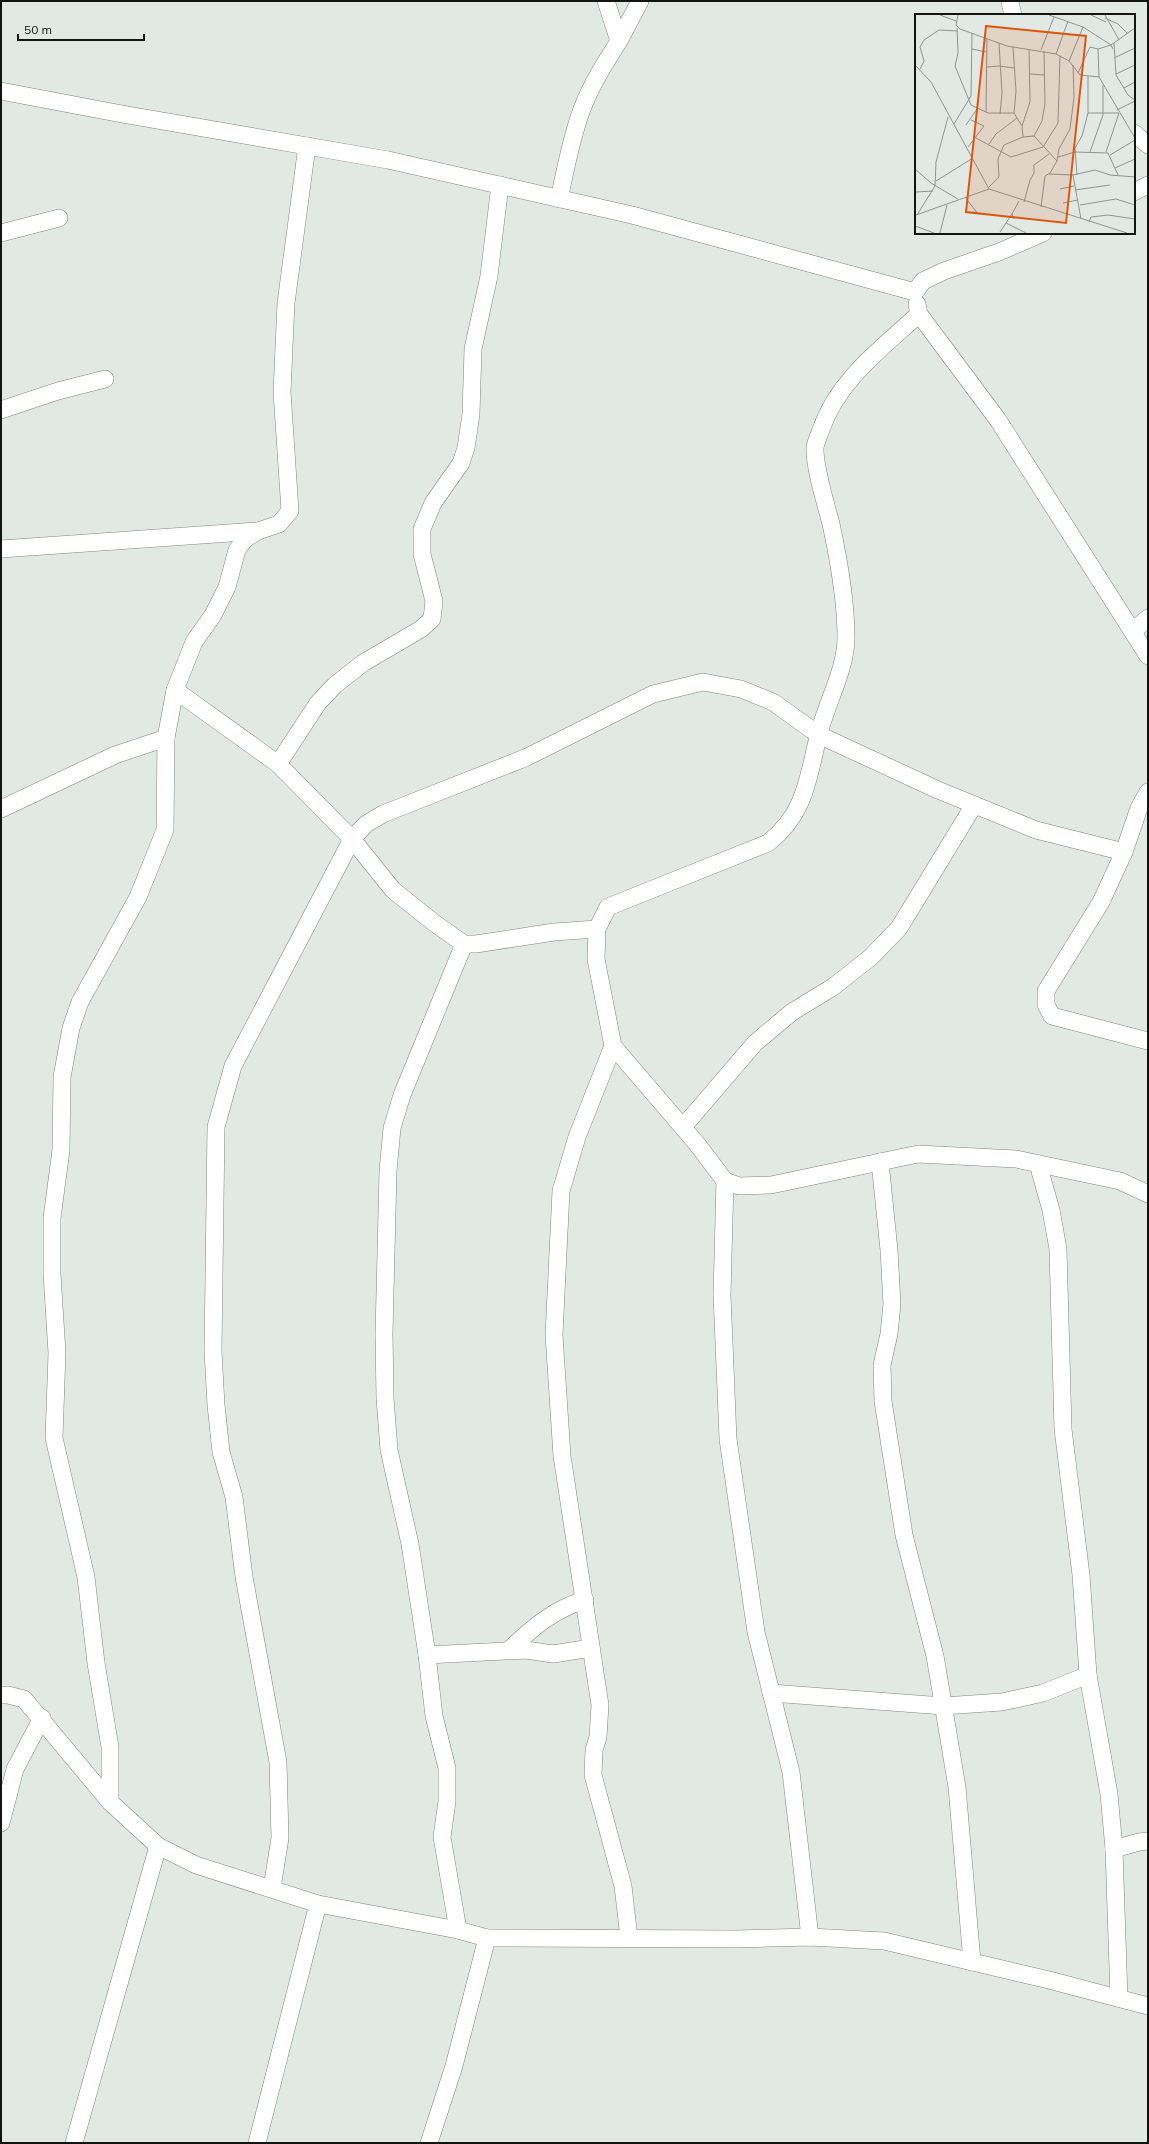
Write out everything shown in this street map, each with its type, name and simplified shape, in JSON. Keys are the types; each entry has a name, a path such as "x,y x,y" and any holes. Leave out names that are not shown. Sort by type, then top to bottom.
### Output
{"street":[{"path":"606,1 619,41"},
{"path":"559,199 570,147 582,108 599,72 619,41 640,1"},
{"path":"1,91 122,114 388,160 632,215 915,292"},
{"path":"1135,134 1148,146"},
{"path":"110,1802 110,1747 96,1663 86,1576 54,1438 57,1353 52,1274 52,1218 61,1150 62,1076 71,1028 80,1002 138,897 165,830 166,738 175,690 194,642 213,615 227,587 237,550 245,539 258,531 279,524 290,511 282,392 286,303 307,146"},
{"path":"278,764 318,703 335,685 363,663 421,629 432,619 434,601 422,554 422,529 433,503 461,463 466,448 471,414 473,349 489,276 500,185"},
{"path":"1135,192 1148,185"},
{"path":"1,233 59,218"},
{"path":"1041,234 999,252 944,271 923,281 915,292 919,314 998,420 1148,656"},
{"path":"919,314 852,376 826,416 815,447 820,480 834,538 844,600 846,640 837,682 819,735 808,783 796,814 782,832 768,843 608,907 597,929 596,959 613,1046 683,1127 725,1180 739,1186 771,1185 918,1154 1016,1159 1146,1187"},
{"path":"1,410 58,391 105,379"},
{"path":"1,549 258,531"},
{"path":"1133,631 1148,618"},
{"path":"272,1888 280,1838 278,1762 244,1577 234,1497 221,1452 216,1406 213,1351 216,1127 233,1066 352,839 366,824 383,814 525,758 652,694 703,682 741,689 773,702 819,735 974,805 1036,830 1124,852"},
{"path":"175,690 278,764 352,839 393,890 433,922 464,944 476,944 554,932 597,929"},
{"path":"1,809 115,755 166,738"},
{"path":"1148,792 1139,808 1124,852 1101,902 1046,991 1046,1005 1052,1016 1148,1041"},
{"path":"683,1127 755,1043 792,1012 833,987 871,958 899,928 974,805"},
{"path":"458,1930 442,1837 447,1800 447,1768 434,1716 427,1655 410,1544 389,1450 385,1406 384,1334 388,1171 392,1128 402,1095 464,944"},
{"path":"613,1046 577,1137 561,1191 554,1335 562,1456 600,1705 598,1737 594,1750 593,1775 623,1886 629,1938"},
{"path":"880,1162 889,1250 892,1304 889,1334 882,1365 883,1401 904,1535 935,1656 957,1787 972,1962"},
{"path":"1038,1164 1051,1210 1058,1249 1063,1429 1081,1575 1088,1675 1109,1794 1114,1849 1119,1998"},
{"path":"725,1180 722,1295 728,1438 756,1632 791,1772 810,1937"},
{"path":"509,1650 535,1625 567,1605 585,1600"},
{"path":"427,1655 509,1650 526,1650 553,1654 591,1648"},
{"path":"771,1693 943,1706 1002,1702 1036,1695 1088,1675"},
{"path":"1,1695 24,1699 42,1718 110,1802 158,1846 196,1865 272,1888 318,1904 458,1930 487,1938 735,1939 810,1937 884,1941 1148,2006"},
{"path":"1,1822 15,1769 42,1718"},
{"path":"1114,1849 1148,1841"},
{"path":"74,2143 158,1846"},
{"path":"257,2143 318,1904"},
{"path":"429,2143 454,2066 487,1938"}]}
